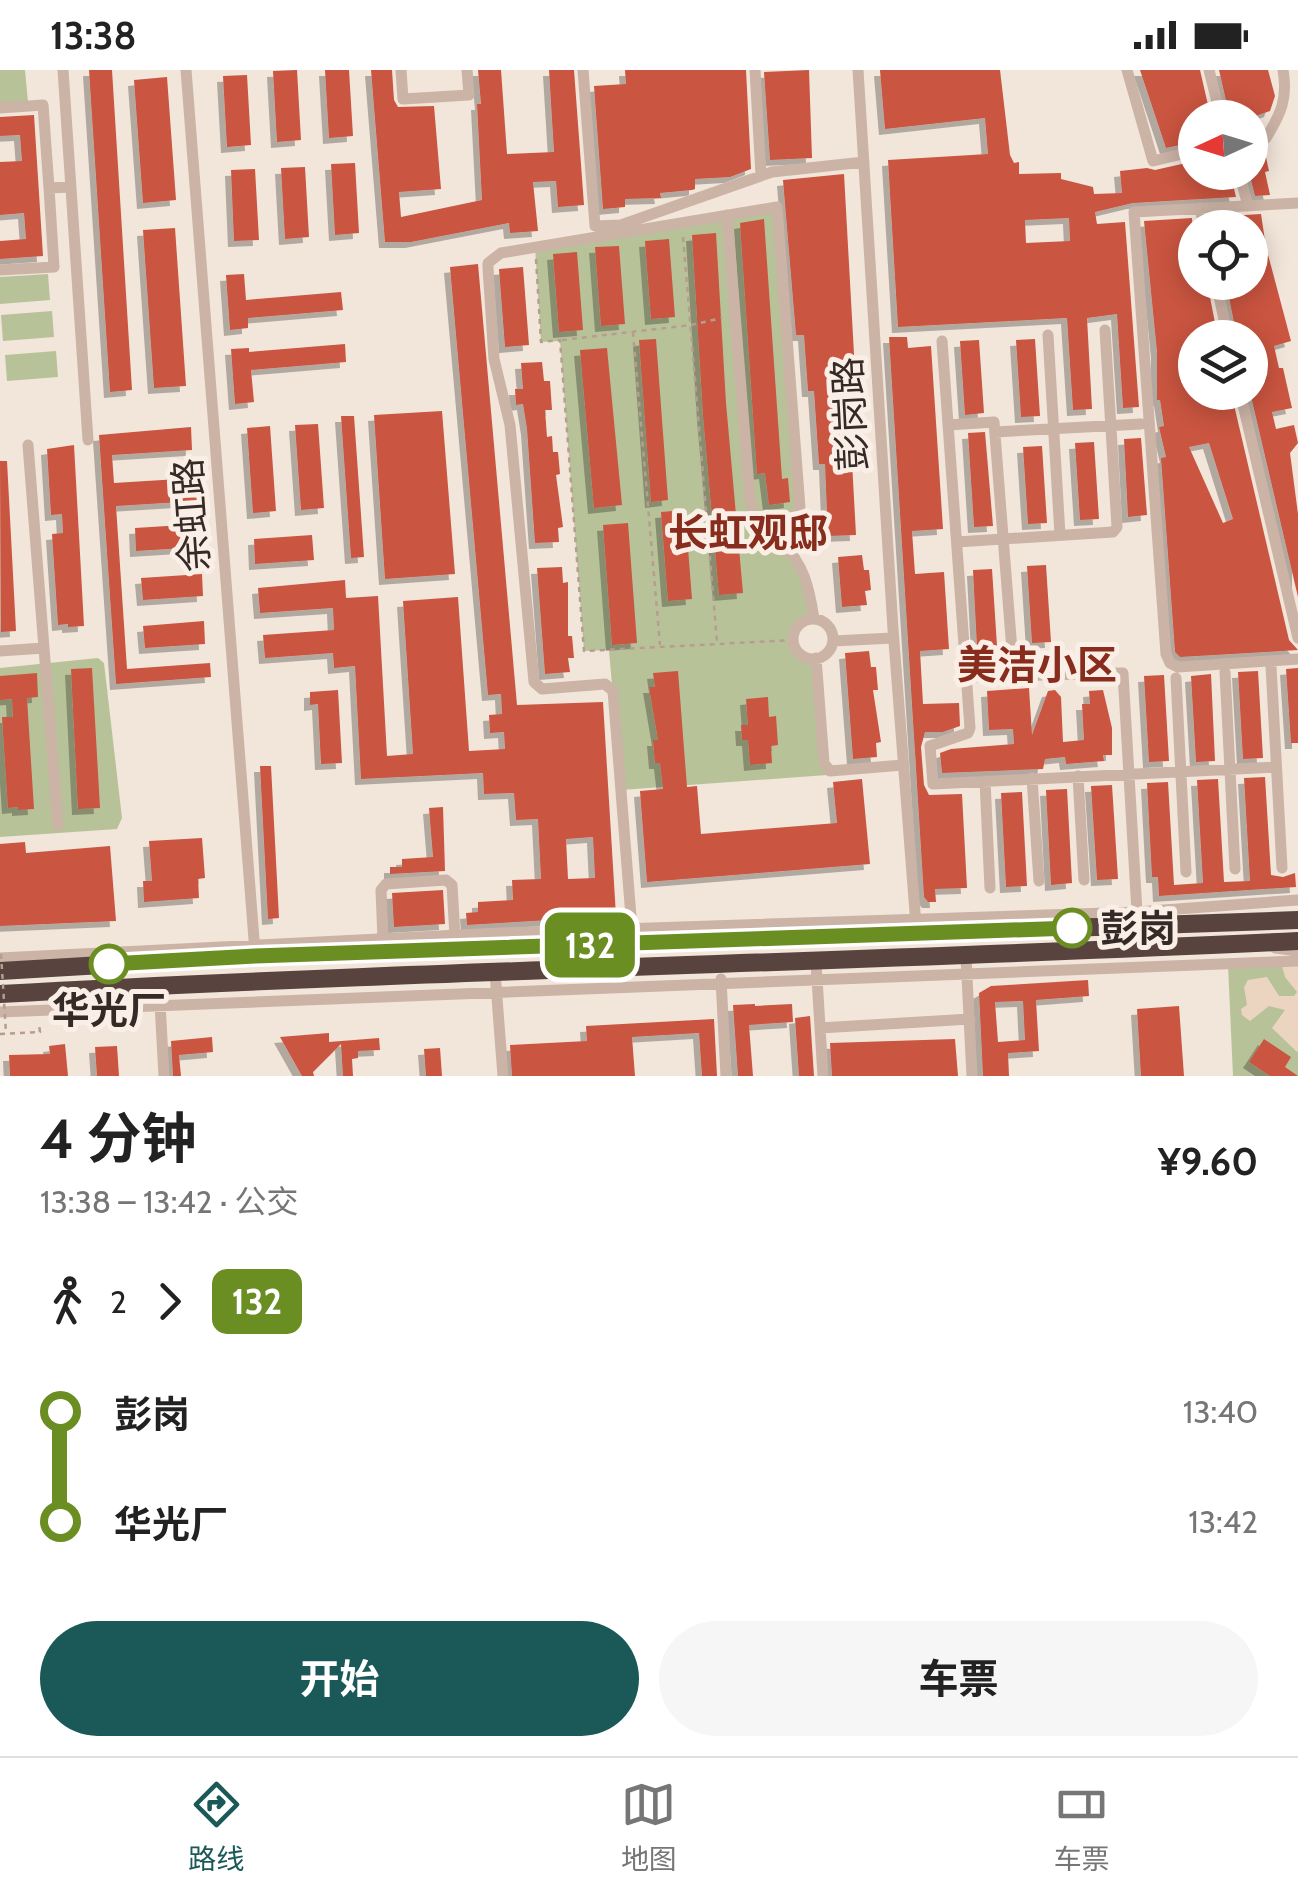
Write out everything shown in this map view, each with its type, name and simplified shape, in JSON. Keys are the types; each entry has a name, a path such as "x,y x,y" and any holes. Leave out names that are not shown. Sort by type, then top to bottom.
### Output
{"highway":[{"path":"0,970 255,950 916,926 1298,920"},
{"path":"0,994 159,985 496,981 967,966 1298,941"}],"street":[{"path":"63,70 88,440"},
{"name":"余虹路","path":"186,70 255,950"},
{"path":"401,70 402,100 469,95 467,70"},
{"path":"583,70 595,226 621,224 792,168 864,162"},
{"path":"755,70 761,176"},
{"name":"彭岗路","path":"858,70 893,634 916,926"},
{"path":"1126,70 1153,161 1178,156"},
{"path":"1209,70 1217,100"},
{"path":"1268,135 1283,111 1283,70"},
{"path":"0,108 43,105 54,267 0,270"},
{"path":"48,188 71,187"},
{"path":"1243,190 1248,206"},
{"path":"1298,203 1134,212 1166,654 1170,663 1178,666 1298,659"},
{"path":"632,929 613,691 605,684 542,688 534,682 510,425 494,359 488,262 501,253 777,207 800,508 780,541"},
{"path":"727,216 752,514 759,526 780,541 802,568 809,584 814,619"},
{"path":"957,542 1113,532 1117,527 1104,330"},
{"path":"1048,334 1060,535"},
{"path":"942,341 970,728 968,733 930,746 934,784 1276,767"},
{"path":"1244,410 1298,638"},
{"path":"948,425 994,422 1014,676"},
{"path":"995,432 1140,424"},
{"path":"28,445 58,825"},
{"path":"814,619 826,623 833,638 827,652 816,658 803,656 794,640 797,628 814,619"},
{"path":"833,638 893,634"},
{"path":"0,651 44,648"},
{"path":"816,658 824,763 830,770 902,765"},
{"path":"1271,666 1282,868"},
{"path":"1224,672 1234,869"},
{"path":"966,677 1123,674 1137,912"},
{"path":"1176,678 1186,872"},
{"path":"1078,776 1084,880"},
{"path":"1032,778 1039,881"},
{"path":"984,781 990,888"},
{"path":"383,939 381,890 386,884 446,880 452,885 455,936"},
{"path":"0,956 255,950 383,939 632,929 916,926 1298,900"},
{"path":"1252,944 1298,952"},
{"path":"972,1076 967,966 1298,961"},
{"path":"817,971 823,1076"},
{"path":"720,974 726,1076"},
{"path":"0,1012 496,981 503,1076"},
{"path":"159,985 164,1076"},
{"path":"820,1028 970,1019"}],"path":[{"path":"681,223 717,644"},
{"path":"535,248 541,342 691,325 735,315"},
{"path":"634,332 660,647"},
{"path":"560,340 584,651 794,640"},
{"path":"0,956 6,1033"},
{"path":"0,1034 40,1032"}],"green space":[{"path":"0,70 25,70 28,102 0,104"},
{"path":"777,207 800,508 781,541 794,555 814,619 797,627 794,640 803,656 816,658 827,775 621,790 609,650 584,651 560,341 541,342 535,247"},
{"path":"48,274 50,300 0,304 0,277"},
{"path":"52,311 54,337 3,341 1,315"},
{"path":"56,351 58,377 7,381 5,355"},
{"path":"98,658 104,663 122,818 117,829 0,837 0,668"},
{"path":"1298,961 1298,1076 1233,1076 1228,965"}],"shaded area":[{"path":"1298,961 1297,1052 1272,1028 1285,1010 1269,1006 1250,1021 1241,1009 1247,1005 1244,987 1248,980 1267,977 1279,996 1294,996 1297,992 1285,977 1281,962"}],"building":[{"path":"89,70 112,70 132,390 110,392"},
{"path":"297,70 301,140 277,142 273,71"},
{"path":"325,70 349,70 353,136 329,138"},
{"path":"371,70 392,70 398,107 434,106 441,189 399,192 401,217 482,200 478,70 501,70 507,154 554,152 549,70 574,70 584,205 558,207 556,181 533,182 538,231 510,233 509,223 411,242 385,242"},
{"path":"625,70 746,70 751,169 730,177 695,179 692,190 660,193 661,198 625,199 625,207 603,209 594,86 626,84"},
{"path":"809,70 812,158 770,160 764,72"},
{"path":"880,70 1000,70 1010,155 1014,163 1019,162 1019,174 1061,173 1061,179 1093,187 1094,194 1122,193 1120,171 1178,165 1178,190 1234,190 1236,197 1133,203 1095,212 1097,224 1125,222 1139,407 1123,408 1117,314 1087,318 1092,409 1073,410 1067,318 898,327 888,160 988,154 985,118 885,129","holes":["1069,218 1070,241 1026,243 1025,220"]},
{"path":"1140,70 1200,70 1207,100 1178,100 1178,146 1166,148"},
{"path":"1219,70 1268,70 1275,96 1270,111 1268,100 1226,100"},
{"path":"247,75 251,145 227,147 223,76"},
{"path":"167,77 176,200 143,203 134,80"},
{"path":"34,115 43,256 0,259 0,241 26,239 24,213 0,215 0,162 22,161 20,135 0,136 0,117"},
{"path":"355,163 359,233 335,235 331,164"},
{"path":"305,167 309,237 285,239 281,168"},
{"path":"255,169 259,240 234,241 231,170"},
{"path":"844,174 860,462 852,462 856,535 828,536 825,464 819,464 814,391 808,391 804,335 796,335 783,180"},
{"path":"1268,186 1270,195 1255,196 1254,190 1268,190"},
{"path":"764,219 782,479 788,478 790,502 769,505 765,473 757,474 740,223"},
{"path":"1178,219 1178,300 1211,300 1214,320 1178,320 1178,410 1235,410 1289,640 1298,650 1180,657 1175,652 1157,352 1144,221","holes":["1209,443 1233,519 1223,523 1189,447"]},
{"path":"175,228 186,386 154,388 143,230"},
{"path":"716,233 743,593 719,595 692,235"},
{"path":"669,239 675,317 651,319 645,241"},
{"path":"619,246 625,324 601,326 595,247"},
{"path":"577,252 583,330 559,332 553,254"},
{"path":"1268,255 1291,341 1274,346 1292,408 1272,412 1276,429 1294,425 1298,443 1290,453 1298,514 1298,597 1254,410 1268,410 1268,320 1233,320 1230,300 1268,300"},
{"path":"478,264 517,705 603,702 616,916 467,925 466,913 478,912 478,902 513,900 512,880 541,879 538,819 516,820 514,793 484,794 483,773 361,779 355,666 334,668 333,653 265,658 263,635 334,630 333,608 260,613 258,588 345,580 346,598 378,596 387,756 413,754 403,601 458,597 469,751 505,749 504,732 490,733 489,715 502,714 501,694 488,695 450,267","holes":["593,837 595,878 568,879 566,839"]},
{"path":"523,267 529,345 505,347 499,269"},
{"path":"244,274 246,300 341,292 343,310 248,318 248,328 230,330 226,275"},
{"path":"889,337 907,337 908,348 931,346 943,529 912,531 915,574 944,572 949,649 920,651 923,704 959,703 960,726 943,732 925,732 921,747 924,785 929,795 962,794 967,888 935,889 936,902 928,902 924,897"},
{"path":"656,339 668,500 651,502 639,340"},
{"path":"1035,339 1040,416 1021,417 1016,340"},
{"path":"979,340 984,413 965,415 960,341"},
{"path":"345,344 346,362 251,370 254,402 235,404 231,349 249,348 249,352"},
{"path":"607,348 622,505 594,508 580,350"},
{"path":"542,362 544,381 550,381 552,410 545,410 547,437 552,436 553,452 558,452 560,474 556,475 563,527 558,528 559,542 535,543 527,429 523,404 516,405 515,389 523,389 521,363"},
{"path":"442,411 455,574 385,579 374,415"},
{"path":"341,416 354,416 364,557 351,558"},
{"path":"318,424 324,508 301,510 295,425"},
{"path":"270,426 276,511 253,513 247,428"},
{"path":"191,427 192,450 112,455 114,483 195,478 197,501 116,506 127,669 210,663 211,677 116,684 99,435"},
{"path":"985,432 993,526 974,527 968,433"},
{"path":"1141,438 1147,515 1128,517 1124,439"},
{"path":"1094,442 1099,519 1080,520 1075,443"},
{"path":"74,445 84,626 68,627 58,625 52,534 63,533 62,514 51,515 47,449"},
{"path":"1042,446 1047,523 1028,524 1023,447"},
{"path":"0,461 7,461 16,631 1,632"},
{"path":"685,510 692,599 668,601 661,512"},
{"path":"628,523 637,643 612,645 603,525"},
{"path":"199,524 200,547 136,551 135,528"},
{"path":"312,535 314,560 255,564 254,539"},
{"path":"862,555 864,570 869,570 871,590 865,591 867,605 842,607 838,557"},
{"path":"1046,565 1051,642 1032,643 1027,566"},
{"path":"562,567 563,583 568,582 568,636 572,636 574,658 568,658 570,672 545,674 537,568"},
{"path":"992,569 997,646 977,647 973,570"},
{"path":"202,574 203,596 143,600 141,578"},
{"path":"204,621 205,644 145,648 143,626"},
{"path":"869,651 871,667 876,667 878,690 873,690 881,742 876,743 877,757 853,759 845,653"},
{"path":"92,668 100,808 78,809 71,669"},
{"path":"1298,668 1298,743 1291,743 1286,669"},
{"path":"678,671 687,787 697,786 701,834 837,823 833,782 862,779 870,864 647,882 640,791 663,789 660,763 655,763 653,740 658,740 649,687 655,687 653,673"},
{"path":"1258,671 1263,758 1243,759 1238,672"},
{"path":"37,673 38,697 27,698 34,809 18,810 8,808 2,717 13,717 12,699 0,700 0,676"},
{"path":"1211,674 1215,761 1196,762 1191,676"},
{"path":"1164,675 1169,761 1149,762 1144,676"},
{"path":"1029,688 1032,735 1048,691 1055,690 1061,697 1063,742 1084,740 1082,704 1090,704 1089,691 1103,690 1112,728 1112,755 1103,755 1104,761 1066,764 1065,757 1045,759 1043,769 942,773 940,753 1014,744 1013,729 989,730 987,691"},
{"path":"338,690 342,763 321,764 318,704 310,705 310,692"},
{"path":"768,697 769,717 776,716 778,745 771,746 772,763 750,765 748,740 742,740 741,725 748,725 746,699"},
{"path":"260,766 271,766 279,918 268,919"},
{"path":"1265,777 1271,875 1295,873 1296,887 1159,896 1158,877 1152,877 1147,783 1168,782 1174,885 1203,883 1197,780 1218,779 1224,882 1250,881 1244,778"},
{"path":"1112,785 1118,879 1097,880 1091,786"},
{"path":"1067,789 1072,883 1051,885 1046,790"},
{"path":"1022,792 1027,886 1006,887 1001,793"},
{"path":"443,807 445,871 390,874 390,867 402,867 402,859 433,857 429,808"},
{"path":"202,838 205,878 198,879 199,898 144,902 143,881 152,881 149,841"},
{"path":"25,842 26,853 110,846 116,921 0,926 0,844"},
{"path":"443,890 445,924 394,927 392,893"},
{"path":"1088,980 1089,996 1036,1000 1039,1051 1008,1053 1009,1076 983,1076 979,993 991,986","holes":["1023,1001 1025,1040 998,1042 995,1002"]},
{"path":"792,1004 793,1022 749,1025 753,1076 738,1076 733,1005"},
{"path":"1179,1006 1184,1076 1141,1076 1137,1009"},
{"path":"810,1016 814,1076 799,1076 795,1018"},
{"path":"714,1019 717,1076 702,1076 699,1033 632,1037 635,1076 512,1076 510,1045 587,1041 586,1026"},
{"path":"329,1033 329,1042 379,1038 380,1050 358,1051 358,1058 352,1059 353,1076 343,1076 341,1044 313,1072 314,1076 302,1076 280,1037"},
{"path":"212,1037 213,1052 179,1055 181,1076 173,1076 171,1041"},
{"path":"955,1039 958,1076 832,1076 830,1043"},
{"path":"1264,1039 1291,1057 1285,1067 1298,1076 1270,1076 1249,1062"},
{"path":"65,1044 68,1076 10,1076 9,1055 50,1054 49,1046"},
{"path":"117,1046 119,1076 97,1076 95,1047"},
{"path":"440,1048 442,1076 426,1076 424,1049"}],"bus line":[{"name":"132","path":"109,964 1072,928"}],"place":[{"name":"彭岗","path":"1072,928"},
{"name":"华光厂","path":"109,964"}],"district":[{"name":"长虹观邸","path":"748,532"},
{"name":"美洁小区","path":"1037,664"}]}
